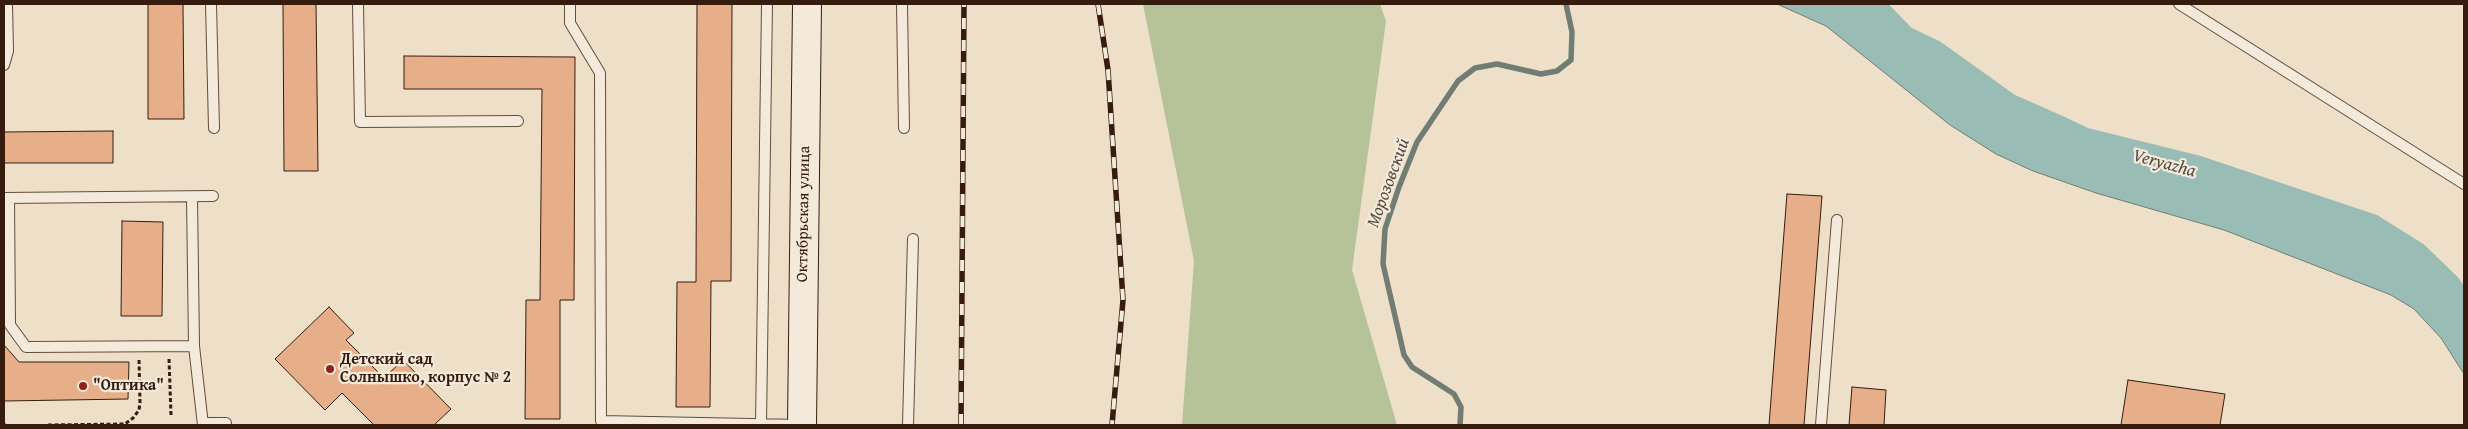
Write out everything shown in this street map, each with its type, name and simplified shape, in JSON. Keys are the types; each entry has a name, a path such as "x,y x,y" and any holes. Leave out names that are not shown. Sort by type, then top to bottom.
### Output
{"main road":[{"name":"Октябрьская улица","path":"802,425 807,4"}],"lane":[{"path":"4,65 8,51 8,4"},
{"path":"211,4 214,128"},
{"path":"358,4 360,122 518,121"},
{"path":"570,4 570,23 600,73 601,421 802,425"},
{"path":"761,424 767,4"},
{"path":"902,4 904,128"},
{"path":"2179,4 2464,184"},
{"path":"192,196 194,346 203,424 226,422"},
{"path":"194,346 26,347 10,325 6,198 213,196"},
{"path":"1821,425 1838,220"},
{"path":"908,425 913,240"}],"path":[{"path":"48,425 125,424 133,418 139,410 140,402 139,356"},
{"path":"169,356 171,416"}],"green space":[{"path":"1143,4 1380,4 1386,21 1352,270 1397,425 1182,425 1194,261"}],"water":[{"path":"1777,4 1876,4 1890,14 1918,54 2034,134 2072,146 2203,177 2247,190 2374,233 2416,251 2446,277 2464,298 2464,374 2441,338 2414,309 2391,295 2224,230 2096,193 2033,171 1996,154 1950,125 1826,26"}],"building":[{"path":"148,4 183,4 184,119 148,119"},
{"path":"283,4 316,4 318,171 284,171"},
{"path":"697,4 732,4 731,281 711,281 710,407 676,407 677,282 696,282"},
{"path":"404,56 575,57 574,300 560,300 560,419 525,419 526,300 540,300 542,89 404,89"},
{"path":"113,131 113,163 4,163 4,132"},
{"path":"1787,194 1822,196 1804,425 1769,425"},
{"path":"122,221 163,222 162,316 121,316"},
{"name":"Детский сад Солнышко, корпус № 2","path":"329,307 354,333 346,340 384,378 403,360 451,409 434,425 374,425 342,393 325,410 275,359"},
{"path":"4,345 19,362 129,362 128,399 4,401"},
{"path":"2128,380 2225,394 2220,425 2121,425"},
{"path":"1852,387 1886,390 1884,425 1849,425"}],"waterway":[{"name":"Морозовский","path":"1460,425 1461,407 1454,394 1412,367 1404,355 1383,264 1385,229 1417,142 1458,81 1475,68 1497,64 1541,74 1557,71 1571,60 1572,32 1566,4"},
{"name":"Veryazha","path":"1866,4 1902,41 1933,56 2007,109 2082,143 2195,171 2371,230 2414,257 2446,288 2464,314"}],"railway":[{"path":"961,425 964,4"},
{"path":"1098,4 1108,70 1123,300 1112,425"}],"place":[{"name":"Детский сад Солнышко, корпус № 2","path":"330,369"},
{"name":"\"Оптика\"","path":"83,386"}]}
